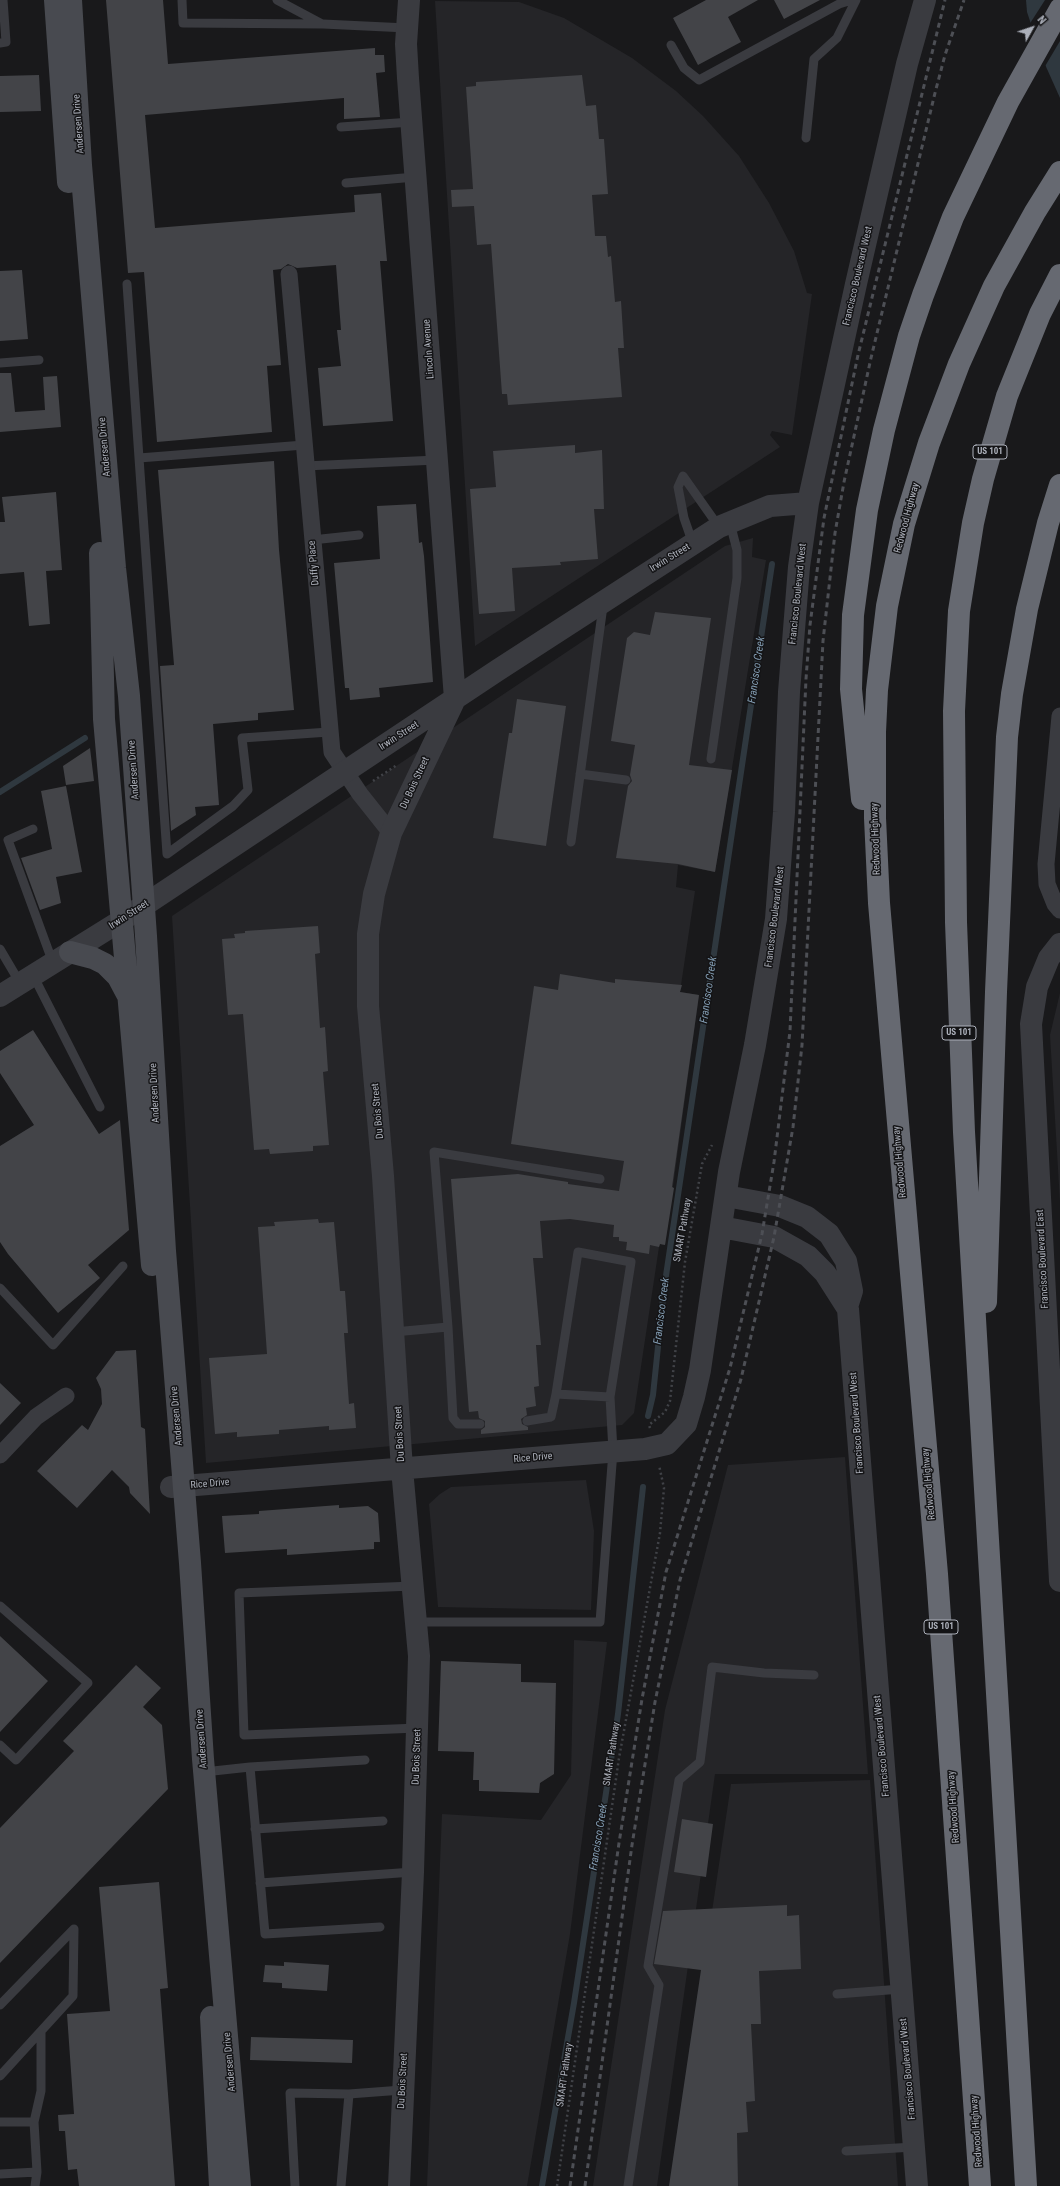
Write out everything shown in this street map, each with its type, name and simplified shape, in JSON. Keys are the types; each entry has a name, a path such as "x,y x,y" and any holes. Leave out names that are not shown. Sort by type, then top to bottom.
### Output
{"highway":[{"path":"892,1069 854,730 852,650 856,581 867,510 884,430 903,356 921,302 970,178 1027,67 1060,9"},
{"name":"Redwood Highway","path":"980,2186 937,1574 892,1069 874,818 877,690 886,613 895,565 906,517 932,433 959,364 994,286 1060,172"},
{"name":"US 101","path":"1026,2186 981,1427 958,1005 954,802 957,640 965,568 973,523 994,438 1023,353 1060,275"},
{"path":"981,1427 998,933 1007,737 1012,694 1027,609 1048,523 1060,485"}],"main road":[{"name":"Andersen Drive","path":"55,0 66,165 101,565 104,719 128,996 204,1772 240,2186"},
{"name":"Andersen Drive","path":"71,0 82,173 115,568 128,696 144,905 165,1251 177,1486 183,1671 212,2021 220,2186"},
{"path":"61,958 93,958 105,964 118,977 128,996"}],"street":[{"name":"Lincoln Avenue","path":"409,0 407,28 411,122 455,699"},
{"name":"Francisco Boulevard West","path":"847,1307 825,1273 808,1256 774,1237 721,1227 728,1172 755,1045 776,919 784,812 789,692 799,567 808,503 856,284 907,64 925,0"},
{"name":"Duffy Place","path":"289,274 305,466 332,752 343,772 391,833"},
{"name":"Irwin Street","path":"0,996 122,920 343,772 725,524 770,506 808,503"},
{"name":"Du Bois Street","path":"399,2186 402,2090 413,1872 419,1656 402,1469 381,1152 368,1006 368,934 374,894 391,833 455,699"},
{"path":"1060,716 1046,864 1047,884 1055,904 1060,910"},
{"name":"Francisco Boulevard East","path":"1060,944 1049,958 1037,987 1031,1024 1056,1453 1060,1581"},
{"name":"Francisco Boulevard West","path":"726,1196 780,1206 807,1217 829,1234 846,1261 852,1291 847,1307 917,2186"},
{"name":"Rice Drive","path":"177,1486 658,1448 674,1438 686,1424 694,1397 700,1370 721,1227"},
{"path":"2,1450 36,1417 66,1396"}],"lane":[{"path":"0,43 6,42 3,0"},
{"path":"182,0 183,24 323,24 407,28"},
{"path":"276,0 323,24"},
{"path":"671,45 684,68 699,80 839,4 852,0"},
{"path":"806,138 814,59 837,38 856,0"},
{"path":"341,127 411,122"},
{"path":"346,183 415,177"},
{"path":"127,284 167,854 233,806 248,790 242,738 329,732"},
{"path":"0,363 39,360"},
{"path":"139,458 304,446"},
{"path":"305,466 437,460"},
{"path":"693,544 684,518 678,487 683,476 725,524 737,550 737,578 711,759"},
{"path":"312,540 359,535"},
{"path":"571,842 603,602"},
{"path":"580,774 626,780"},
{"path":"32,829 8,840 61,958"},
{"path":"0,950 27,979 100,1107"},
{"path":"480,1424 458,1424 453,1418 448,1327 434,1152 600,1179"},
{"path":"416,1622 600,1622 613,1451 610,1397 631,1262 578,1252 556,1394 551,1417 527,1421"},
{"path":"0,1288 53,1345 123,1266"},
{"path":"394,1332 448,1327"},
{"path":"556,1394 610,1397"},
{"path":"413,1586 239,1593 244,1735 418,1728"},
{"path":"0,1606 88,1683 16,1760 0,1745"},
{"path":"628,2186 659,1985 648,1966 679,1780 700,1762 712,1667 764,1673 814,1675"},
{"path":"204,1772 250,1767 365,1760"},
{"path":"250,1767 265,1934 380,1927"},
{"path":"255,1829 383,1821"},
{"path":"260,1883 413,1872"},
{"path":"0,2005 74,1929 73,1996 0,2076"},
{"path":"837,1994 901,1989"},
{"path":"34,2186 37,2172 34,2122 41,2091 41,2032"},
{"path":"295,2186 290,2093 349,2094 402,2090"},
{"path":"341,2186 349,2094"},
{"path":"0,2122 34,2122"},
{"path":"846,2151 914,2147"},
{"path":"0,2174 37,2172"}],"path":[{"path":"369,784 397,765"},
{"name":"SMART Pathway","path":"650,1428 649,1424 665,1412 670,1401 685,1262 702,1164 714,1143"},
{"name":"SMART Pathway","path":"557,2186 619,1758 660,1533 664,1488 660,1468"}],"shaded area":[{"path":"1026,0 1056,0 1060,11 1060,98 1043,60 1027,12"},
{"path":"435,1 519,2 564,18 632,58 676,91 703,116 739,156 769,203 794,251 807,293 812,294 792,435 772,431 770,435 780,447 475,646"},
{"path":"753,538 752,557 766,560 715,872 678,865 676,887 695,891 680,992 699,995 665,1245 660,1244 659,1247 634,1413 622,1425 206,1463 172,916 725,546"},
{"path":"1060,993 1060,1202 1050,1035"},
{"path":"845,1457 868,1774 715,1774 657,2186 593,2186 665,1710 728,1465"},
{"path":"586,1480 594,1531 591,1610 438,1607 429,1504 440,1494 451,1487"},
{"path":"574,1640 607,1642 570,1934 527,2186 427,2186 442,1814 541,1820 571,1775"},
{"path":"870,1780 898,2186 671,2186 731,1784"}],"pier":[{"path":"1045,0 1058,0 1060,6 1060,41 1044,68 1029,25"}],"building":[{"path":"106,0 163,0 168,64 375,48 375,55 384,55 385,72 376,73 380,117 344,119 344,98 145,115 155,228 355,212 354,195 381,193 387,261 380,261 393,421 323,426 318,368 341,366 337,330 341,330 336,265 297,268 288,264 281,269 273,270 281,365 267,366 272,432 157,442 144,272 128,273"},
{"path":"706,0 758,0 728,17 741,42 698,65 673,18"},
{"path":"774,0 820,0 784,19"},
{"path":"39,75 41,111 0,112 0,76"},
{"path":"582,75 586,106 596,105 599,139 604,139 608,194 592,195 595,236 606,236 608,257 611,256 615,302 621,301 624,348 618,348 622,397 508,405 507,394 502,394 491,244 477,245 474,206 452,207 451,190 473,189 466,87 476,86 476,82"},
{"path":"22,270 28,339 0,341 0,271"},
{"path":"0,373 11,373 15,412 45,410 43,377 57,376 61,427 0,432"},
{"path":"575,445 575,453 602,450 604,509 594,509 598,559 560,562 561,565 512,568 515,611 479,614 470,489 496,487 493,451"},
{"path":"274,461 279,550 294,710 258,713 258,720 213,724 219,805 195,807 196,815 171,831 160,666 174,665 158,470"},
{"path":"56,492 62,570 46,571 50,624 29,626 24,572 0,574 0,522 5,522 2,497"},
{"path":"416,504 419,543 422,542 424,556 433,682 379,688 380,697 350,700 349,688 345,688 334,563 380,559 377,506"},
{"path":"655,612 711,618 689,765 732,770 715,872 678,864 616,858 628,786 632,781 630,775 635,745 611,741 627,638 634,632 650,635"},
{"path":"517,699 566,706 546,846 493,838 509,733 512,733"},
{"path":"90,748 94,781 66,785 63,766"},
{"path":"66,786 82,872 56,877 61,903 40,910 21,858 52,849 41,791"},
{"path":"318,926 320,953 315,954 320,1028 325,1027 328,1071 323,1072 329,1145 313,1146 313,1151 270,1154 269,1149 254,1150 243,1014 228,1015 222,939 235,938 234,934 245,933 245,931"},
{"path":"560,974 615,983 615,979 682,985 680,992 699,995 672,1187 674,1188 665,1245 660,1244 659,1247 650,1245 649,1254 626,1250 627,1242 619,1241 619,1237 613,1237 614,1225 570,1219 540,1221 543,1258 533,1258 541,1345 536,1345 539,1386 534,1387 536,1406 526,1408 527,1415 521,1419 522,1424 528,1427 528,1430 481,1434 481,1430 485,1427 485,1421 479,1418 478,1411 469,1412 451,1179 518,1174 568,1182 568,1184 619,1191 624,1161 511,1144 534,986 558,990"},
{"path":"33,1030 99,1134 120,1120 129,1230 88,1265 100,1278 58,1313 8,1254 0,1242 0,1146 34,1125 0,1073 0,1051"},
{"path":"318,1219 319,1223 334,1222 340,1291 345,1291 348,1333 344,1333 349,1404 354,1403 356,1428 329,1430 329,1426 279,1430 279,1434 237,1437 237,1432 215,1434 209,1358 267,1354 258,1227 275,1226 274,1222"},
{"path":"136,1350 141,1427 145,1429 150,1514 130,1493 129,1487 112,1470 77,1508 37,1471 82,1425 88,1430 102,1404 101,1389 96,1378 116,1351"},
{"path":"0,1383 21,1403 0,1425"},
{"path":"339,1505 339,1508 368,1506 378,1513 380,1542 374,1542 374,1549 287,1555 287,1549 225,1553 222,1516 259,1514 259,1511"},
{"path":"0,1636 48,1681 0,1732"},
{"path":"441,1661 521,1664 521,1682 556,1683 554,1774 540,1783 539,1793 479,1791 479,1780 473,1780 474,1752 438,1751"},
{"path":"136,1665 161,1688 143,1707 162,1725 168,1789 0,1963 0,1828 74,1751 63,1741"},
{"path":"682,1819 713,1824 706,1877 674,1872"},
{"path":"159,1882 168,1988 160,1989 175,2186 79,2186 77,2169 68,2170 65,2131 59,2131 58,2115 74,2114 67,2014 110,2011 99,1887"},
{"path":"787,1905 787,1916 799,1915 801,1969 759,1971 761,2024 751,2024 755,2101 746,2102 748,2132 737,2133 738,2186 669,2186 701,1970 654,1964 663,1911"},
{"path":"284,1962 329,1965 327,1991 282,1988 282,1983 263,1982 265,1965 284,1966"},
{"path":"251,2037 353,2040 352,2063 250,2060"}],"waterway":[{"name":"Francisco Creek","path":"648,1416 653,1395 664,1289 772,564"},
{"path":"0,792 85,738"},
{"name":"Francisco Creek","path":"542,2186 574,2003 618,1714 643,1487"}],"railway":[{"path":"570,2186 619,1843 642,1699 666,1572 730,1368 762,1234 774,1162 790,1031 806,679 810,625 824,518 858,355 945,0"},
{"path":"585,2186 632,1845 655,1702 680,1580 741,1379 774,1237 793,1127 802,1045 823,641 835,533 844,482 871,358 935,93 945,55 964,0"}]}
